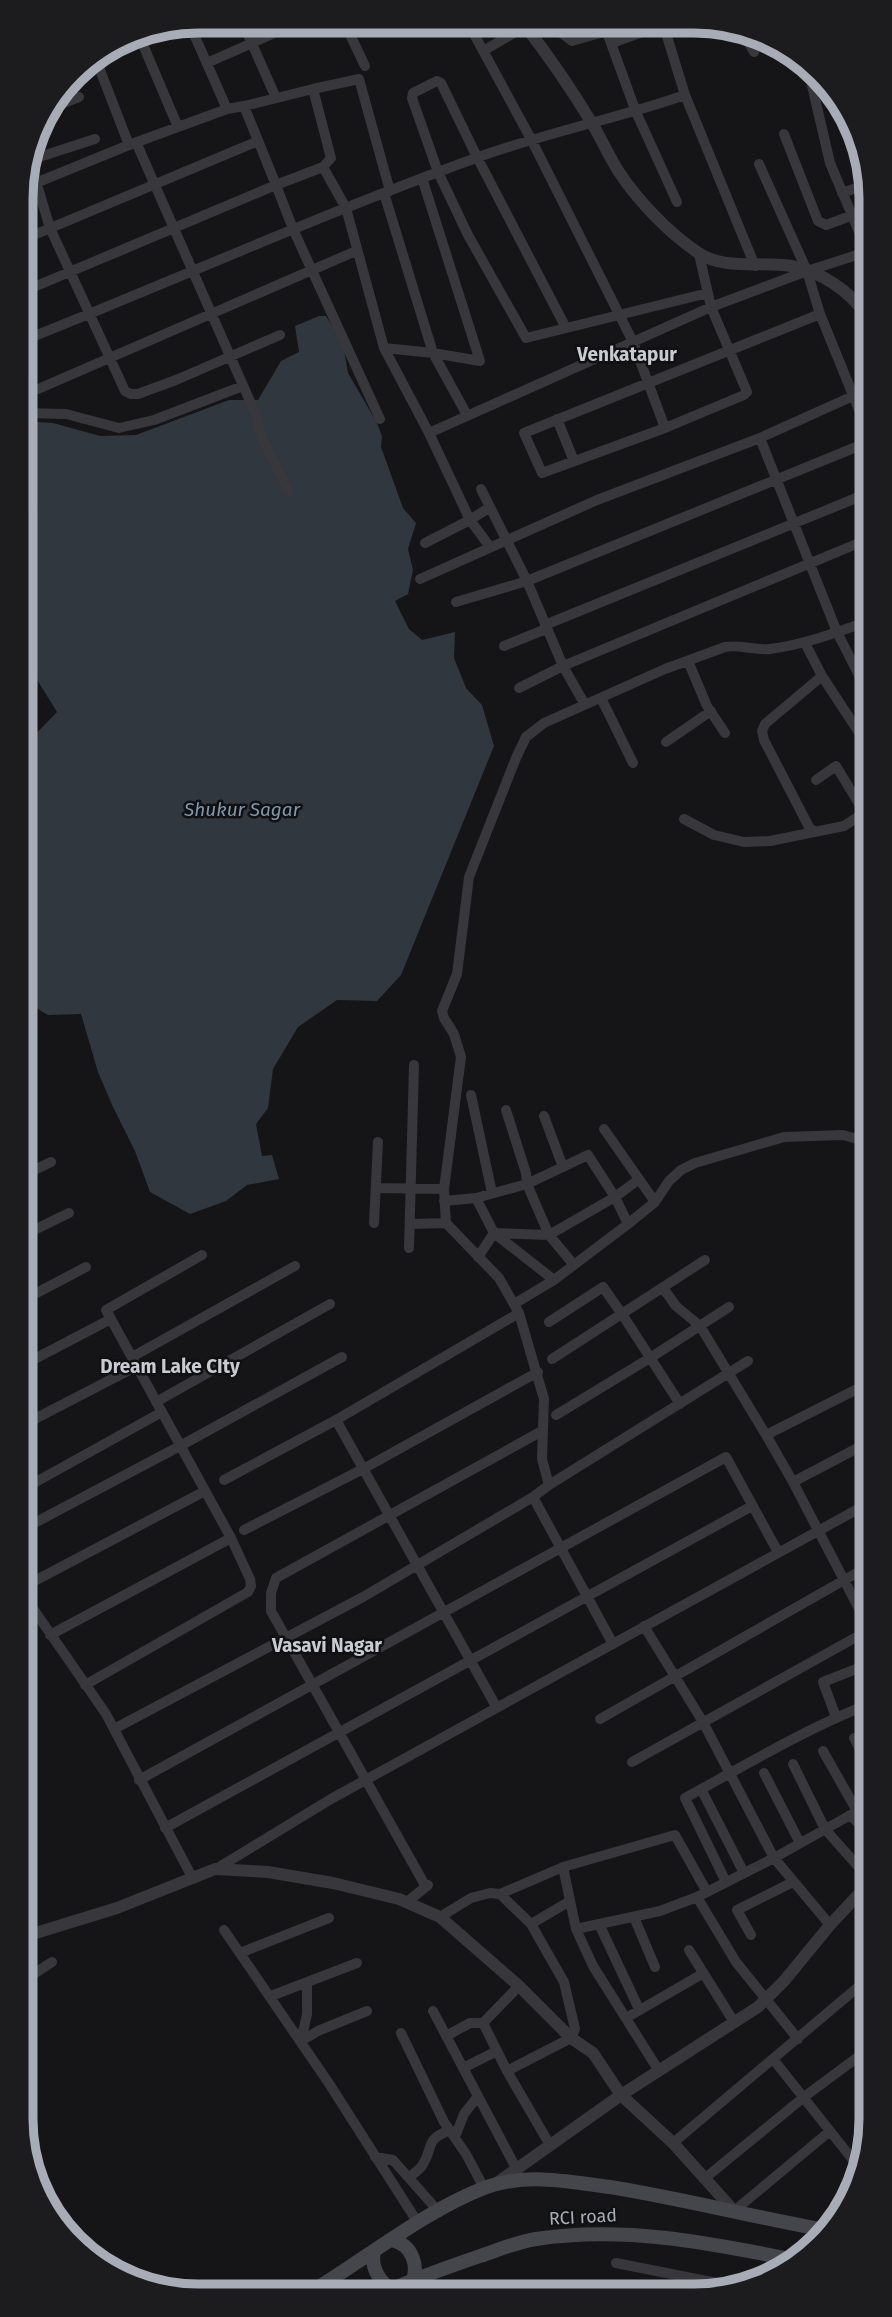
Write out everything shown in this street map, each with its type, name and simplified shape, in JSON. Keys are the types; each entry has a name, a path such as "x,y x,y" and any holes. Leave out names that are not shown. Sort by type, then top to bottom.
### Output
{"main road":[{"path":"324,2284 418,2224 488,2187 531,2179 571,2181 657,2195 818,2228"},
{"name":"RCI road","path":"417,2284 533,2239 610,2233 669,2236 782,2258"},
{"path":"392,2241 407,2246 412,2255 415,2266 412,2284"},
{"path":"374,2252 373,2265 385,2284"}],"street":[{"path":"474,33 531,139 633,342 665,428"},
{"path":"483,51 511,33"},
{"path":"531,33 592,124 620,173 655,215 699,254 727,263 790,266 807,271 827,279 859,305"},
{"path":"561,33 572,41 591,33"},
{"path":"608,33 636,112 677,202"},
{"path":"611,43 639,33"},
{"path":"666,33 684,95 755,266"},
{"path":"194,34 227,109"},
{"path":"248,34 276,98"},
{"path":"206,63 270,34"},
{"path":"350,34 365,66"},
{"path":"749,43 754,52"},
{"path":"142,44 178,127"},
{"path":"99,66 132,144 154,183 231,356 256,415 263,440 289,491"},
{"path":"37,183 227,109 359,79 387,192 433,353 467,415"},
{"path":"566,328 441,83 437,81 411,95 438,172 468,235 524,336 530,338 708,292"},
{"path":"811,82 830,163 859,231"},
{"path":"34,287 323,167 331,158 313,89"},
{"path":"34,336 293,229 477,157 531,139 636,112 684,95"},
{"path":"64,103 79,97"},
{"path":"244,106 293,229 380,419"},
{"path":"785,134 818,221 826,225 853,215"},
{"path":"39,156 95,139"},
{"path":"34,235 258,141"},
{"path":"759,164 807,271 820,314 859,410"},
{"path":"323,167 346,208 384,348 429,433 470,520 489,547"},
{"path":"35,176 50,229 125,391 131,394 176,380 280,335"},
{"path":"384,348 480,361 422,178"},
{"path":"842,193 858,187"},
{"path":"34,391 356,251"},
{"path":"699,254 712,307 729,351 747,392 665,428 542,473 524,433 648,384 729,351 820,314"},
{"path":"429,433 712,307 859,254"},
{"path":"34,413 66,414 119,428 154,420 243,386"},
{"path":"420,579 597,500 760,438 853,396"},
{"path":"557,419 574,461"},
{"path":"760,438 837,632 859,675"},
{"path":"456,602 527,582 859,446"},
{"path":"481,489 527,582 563,666 584,704"},
{"path":"504,646 859,497"},
{"path":"425,542 490,507"},
{"path":"519,688 563,666 859,543"},
{"path":"549,1485 542,1459 544,1399 517,1308 499,1278 446,1223 444,1189 461,1057 454,1034 442,1011 457,974 469,877 511,768 526,737 544,723 688,661 732,646 766,650 805,643 859,624"},
{"path":"805,643 822,676 859,732"},
{"path":"688,661 710,711 725,733"},
{"path":"814,832 803,816 764,740 762,731 765,724 822,676"},
{"path":"601,698 632,763"},
{"path":"666,742 710,711"},
{"path":"816,780 836,766 859,800"},
{"path":"684,819 713,835 744,842 770,841 844,826 859,817"},
{"path":"409,1248 414,1065"},
{"path":"471,1095 492,1193"},
{"path":"506,1110 526,1172 527,1184 549,1235 574,1265"},
{"path":"544,1116 563,1167"},
{"path":"604,1129 655,1202"},
{"path":"224,1480 336,1420 517,1308 655,1202 669,1181 681,1170 695,1163 784,1137 844,1135 859,1139"},
{"path":"374,1223 378,1142"},
{"path":"444,1200 476,1198 527,1184 588,1155 615,1197 628,1224"},
{"path":"33,1170 51,1162"},
{"path":"494,1233 549,1235 615,1197 638,1180"},
{"path":"376,1188 444,1189"},
{"path":"476,1198 494,1233 554,1280"},
{"path":"33,1230 69,1213"},
{"path":"411,1224 446,1223"},
{"path":"478,1256 494,1233"},
{"path":"85,1685 248,1592 251,1586 231,1538 106,1310 202,1255"},
{"path":"552,1359 705,1260"},
{"path":"33,1419 295,1266"},
{"path":"33,1294 86,1267"},
{"path":"549,1322 603,1287 680,1405"},
{"path":"663,1288 676,1306 700,1326 793,1482 858,1608"},
{"path":"156,1402 330,1304"},
{"path":"556,1415 729,1307"},
{"path":"33,1360 111,1319"},
{"path":"33,1524 342,1357"},
{"path":"114,1729 363,1597 533,1497 748,1361"},
{"path":"244,1530 363,1469 538,1372"},
{"path":"766,1435 858,1388"},
{"path":"33,1483 162,1412"},
{"path":"336,1420 497,1709"},
{"path":"407,1902 427,1886 364,1781 271,1611 271,1593 276,1578 542,1431"},
{"path":"793,1482 858,1448"},
{"path":"139,1780 726,1457 778,1552"},
{"path":"33,1582 205,1491"},
{"path":"533,1497 613,1644"},
{"path":"165,1828 752,1506"},
{"path":"33,1934 117,1908 215,1869 364,1781 858,1509"},
{"path":"50,1635 231,1538"},
{"path":"600,1718 858,1572"},
{"path":"33,1610 114,1729 193,1880"},
{"path":"644,1626 703,1722 774,1858 830,1926"},
{"path":"632,1762 858,1635"},
{"path":"836,1717 823,1682 858,1668"},
{"path":"726,1882 685,1798 729,1772 858,1708"},
{"path":"854,1738 858,1746"},
{"path":"823,1751 858,1819"},
{"path":"793,1763 825,1829 858,1867"},
{"path":"764,1773 800,1843"},
{"path":"701,1789 744,1873"},
{"path":"576,1929 660,1911 702,1894 774,1858 858,1810"},
{"path":"440,1917 471,1898 491,1893 500,1894 563,1867 675,1835 736,1962 798,2039"},
{"path":"563,1867 576,1929 603,1984 659,2071"},
{"path":"215,1869 268,1872 320,1881 407,1902 440,1917 519,1986 571,2038 593,2053 621,2095 673,2143 734,2211 830,2131"},
{"path":"751,1935 737,1910 793,1882"},
{"path":"500,1894 531,1924 564,1982 575,2029 571,2038 507,2071"},
{"path":"401,2033 452,2134 488,2187 765,1999 784,1981 858,1894"},
{"path":"531,1924 570,1901"},
{"path":"634,1917 655,1967"},
{"path":"240,1953 329,1918"},
{"path":"599,1924 639,2009"},
{"path":"224,1930 301,2041 418,2224"},
{"path":"690,1950 702,1974 734,2022"},
{"path":"33,1974 52,1962"},
{"path":"271,1996 357,1963"},
{"path":"626,2018 702,1974"},
{"path":"301,2041 307,2014 307,1982"},
{"path":"446,2036 470,2023 483,2023 519,1986"},
{"path":"673,2143 858,1987"},
{"path":"301,2041 367,2011"},
{"path":"433,2011 516,2168"},
{"path":"483,2023 507,2071 550,2144"},
{"path":"463,2068 497,2051"},
{"path":"704,2179 804,2097 858,2057"},
{"path":"773,2059 854,2159"},
{"path":"452,2134 478,2096"},
{"path":"409,2178 421,2168 430,2143 438,2135 452,2134"},
{"path":"375,2157 393,2160 439,2212"},
{"path":"616,2263 713,2282"}],"water":[{"name":"Shukur Sagar","path":"319,316 326,316 343,344 348,373 377,423 382,436 381,447 403,508 416,523 408,549 413,570 408,594 395,601 409,629 422,640 455,632 454,658 466,688 482,705 494,746 401,975 377,1001 337,1000 298,1027 273,1069 268,1108 256,1124 262,1156 272,1155 279,1179 247,1185 226,1201 190,1214 150,1192 135,1151 98,1072 81,1014 48,1015 34,1007 34,736 57,712 34,674 34,422 53,423 100,436 136,435 229,400 258,400 281,361 299,352 295,326"}],"district":[{"name":"Venkatapur","path":"627,354"},
{"name":"Dream Lake CIty","path":"170,1366"},
{"name":"Vasavi Nagar","path":"327,1645"}]}
